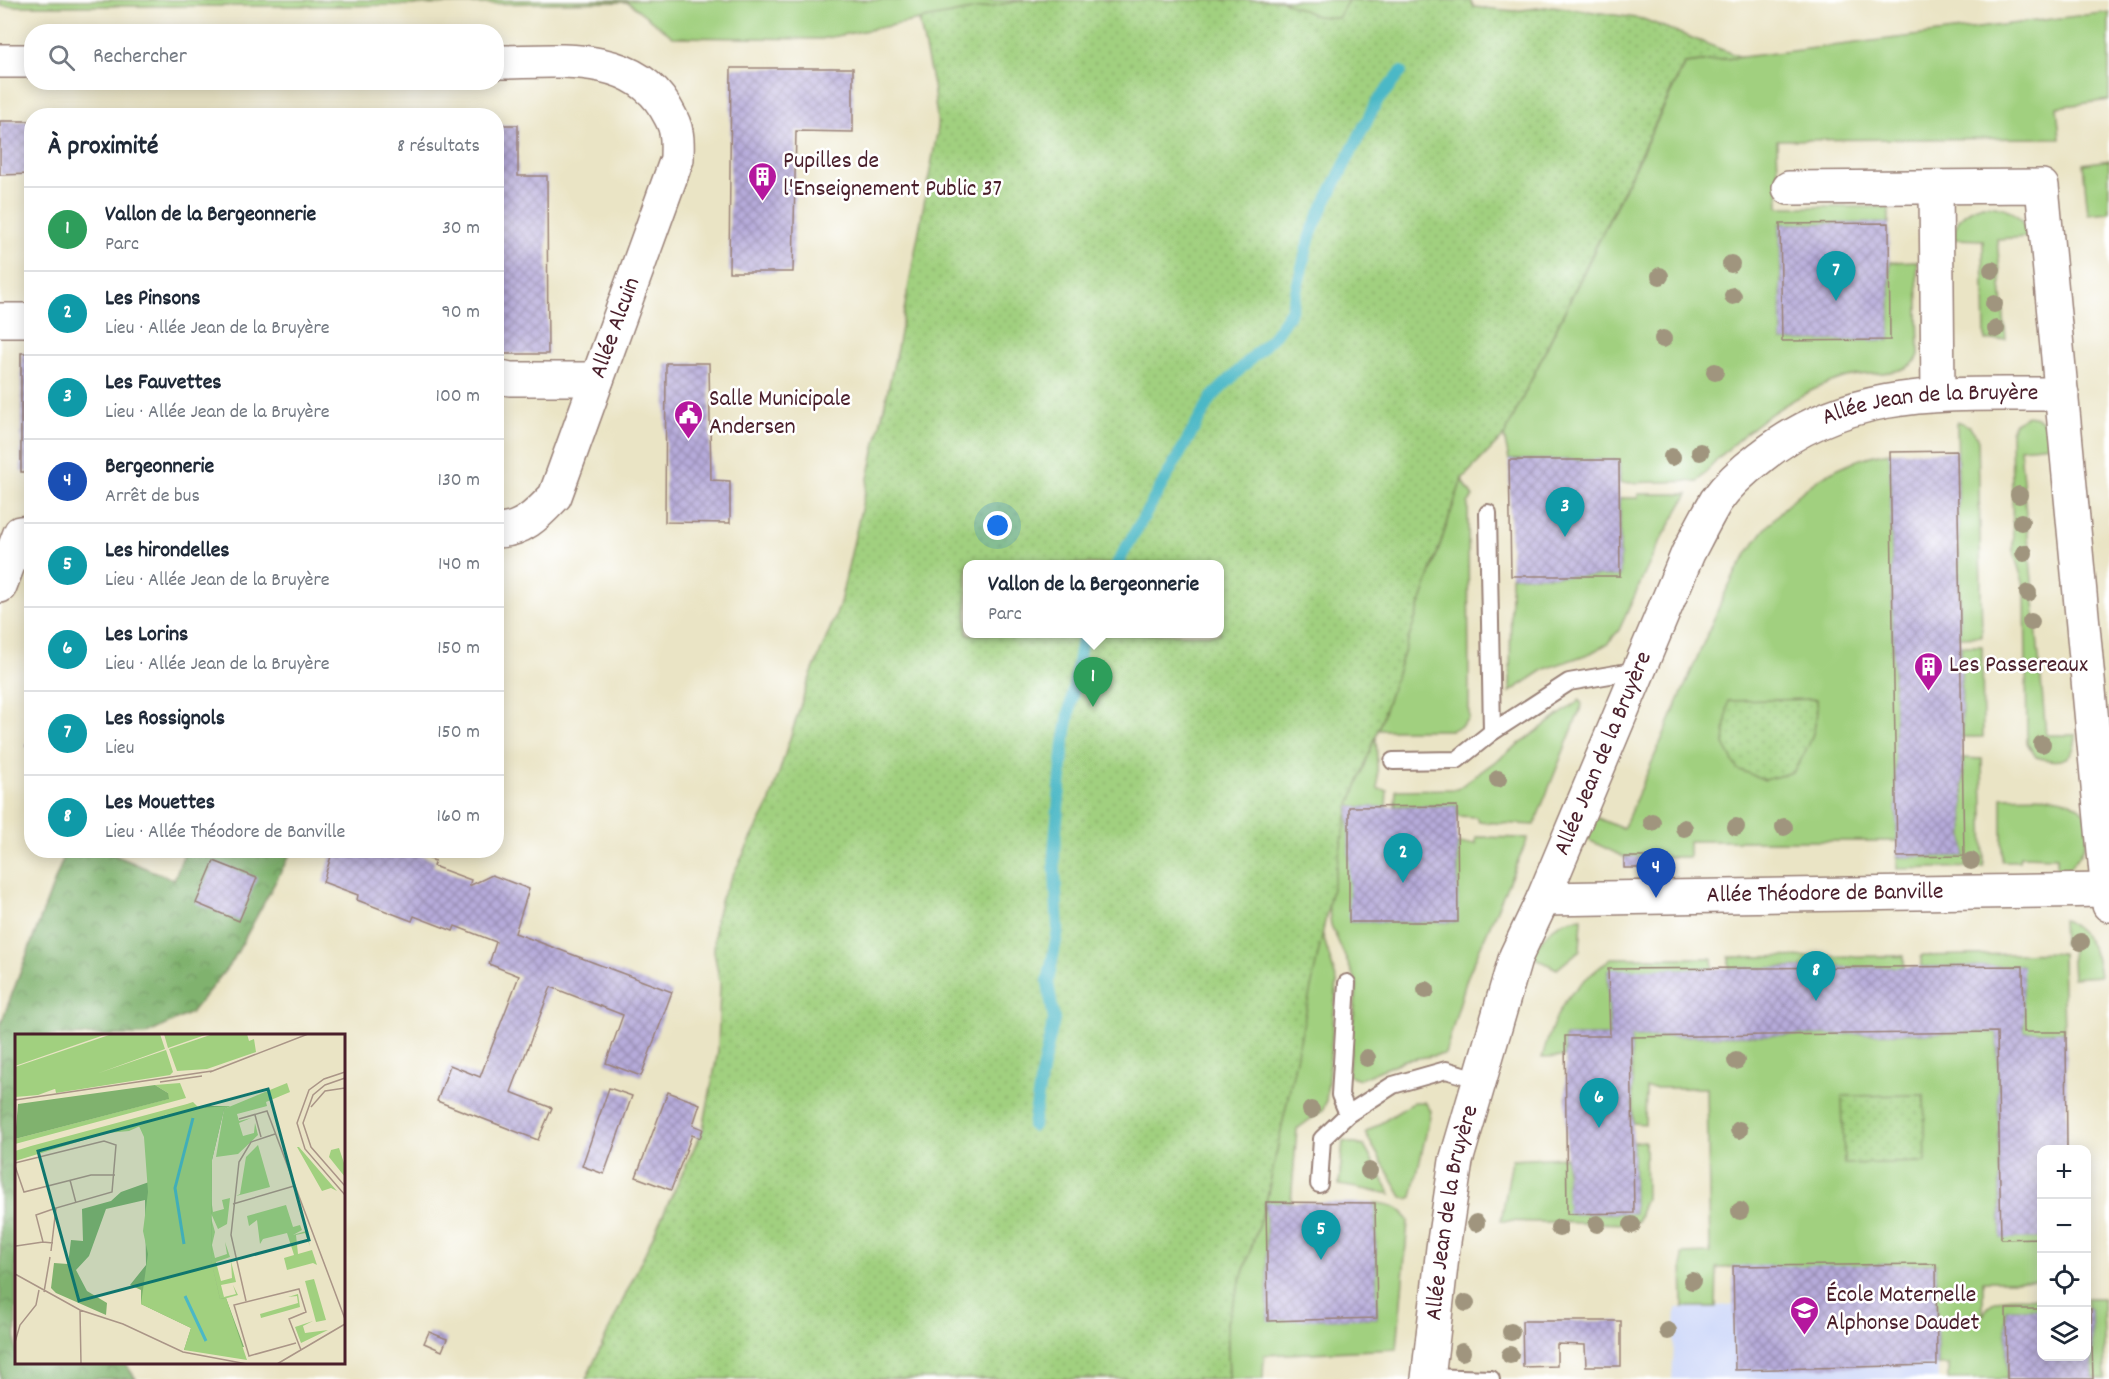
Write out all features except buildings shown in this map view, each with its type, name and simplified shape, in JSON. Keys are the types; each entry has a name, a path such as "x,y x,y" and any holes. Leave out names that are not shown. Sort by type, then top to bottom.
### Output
{"street":[{"path":"0,61 24,61"},
{"name":"Allée Alcuin","path":"504,62 584,63 634,75 657,94 676,130 677,159 555,496 534,520 504,531"},
{"path":"1789,188 2042,186 2108,898"},
{"path":"1936,187 1938,395"},
{"path":"0,320 24,320"},
{"path":"504,378 597,379"},
{"name":"Allée Jean de la Bruyère","path":"1428,1378 1456,1161 1516,956 1543,899 1688,553 1717,500 1742,472 1786,437 1842,410 1890,399 1938,395 2062,394"},
{"path":"0,586 17,532"},
{"name":"Allée Théodore de Banville","path":"1543,899 2108,898"}],"lane":[{"path":"1488,513 1492,732"},
{"path":"1393,760 1457,760 1492,732 1569,682 1639,670"},
{"path":"1347,983 1340,1095 1348,1114"},
{"path":"1318,1184 1322,1139 1348,1114 1393,1085 1446,1070 1480,1080"},
{"path":"1428,1378 1491,1379"}],"shaded area":[{"name":"École Maternelle Alphonse Daudet","path":"1936,1264 1938,1379 1672,1379 1676,1308 1733,1305 1733,1266"}],"green space":[{"path":"0,0 1024,0 821,39 673,37 628,2 327,6 0,6"},
{"path":"1024,0 1281,0 1316,16 1338,18 1348,0 1470,0 1474,7 1514,11 1553,6 1643,19 1741,57 1684,64 1504,436 1462,479 1378,730 1349,807 1266,1202 1227,1322 1229,1379 586,1379 703,1129 718,1051 720,983 714,952 715,922 721,898 769,804 807,685 839,607 896,354 938,128 933,85 919,20"},
{"path":"1247,0 1372,0 1351,56"},
{"path":"2109,12 2109,100 2057,107 2060,138 1777,140 1779,207 1889,207 1889,223 1780,224 1782,341 1890,340 1890,262 1917,261 1919,355 1915,362 1897,371 1843,378 1801,396 1763,419 1746,433 1698,481 1620,483 1619,460 1509,460 1504,436 1685,64"},
{"path":"2109,160 2109,212 2088,214 2083,164"},
{"path":"1982,205 1999,206 2012,212 2022,221 2027,237 1997,239 2006,339 1985,341 1983,240 1954,239 1958,221 1970,210"},
{"path":"2027,416 2045,424 2051,445 2020,448 2046,735 2076,735 2073,751 2064,759 2058,760 2036,757 2027,743 2025,588 2013,551 2011,431 2014,423"},
{"path":"1957,421 1969,426 1978,437 1982,636 1960,637"},
{"path":"1890,452 1897,841 1689,841 1689,857 1624,857 1584,838 1593,816 1623,829 1725,593 1738,568 1771,522 1812,484 1836,469 1862,458"},
{"path":"1462,479 1473,497 1468,503 1469,718 1461,726 1451,730 1378,730"},
{"path":"1638,494 1688,494 1657,547 1619,630 1607,644 1591,653 1545,669 1510,692 1511,576 1620,576 1620,498 1638,498"},
{"path":"1961,646 1982,646 1983,737 1962,737"},
{"path":"1817,699 1812,737 1793,772 1765,780 1737,769 1724,744 1728,701"},
{"path":"1580,700 1582,705 1534,825 1479,822 1477,817 1457,816 1457,806 1395,806 1396,790 1457,789"},
{"path":"1376,735 1378,789 1387,790 1386,807 1349,807"},
{"path":"1963,758 1982,759 1984,867 1897,869 1897,857 1964,856"},
{"path":"2002,797 2055,797 2071,802 2081,809 2088,829 2082,852 2075,862 2057,875 2057,857 2020,856 2019,861 2002,861"},
{"path":"1349,807 1350,922 1457,922 1458,844 1476,844 1476,837 1528,838 1467,978 1445,1054 1405,1060 1360,1079 1348,1075 1357,984 1331,925 1328,903"},
{"path":"63,858 122,858 174,880 182,858 288,858 232,962 191,1013 147,1034 15,1034 15,1364 126,1364 136,1379 0,1379 0,1026"},
{"path":"1582,918 1580,950 1557,969 1531,956 1540,941 1551,930 1565,921"},
{"path":"2062,919 2078,929 2089,942 2096,957 2100,976 2073,978 2071,945 2063,944"},
{"path":"1322,932 1337,982 1326,1102 1323,1110 1297,1129 1291,1202 1266,1203 1268,1320 1377,1318 1375,1203 1386,1204 1402,1212 1408,1221 1397,1349 1264,1355 1263,1379 1229,1379 1227,1322 1266,1202"},
{"path":"2062,953 2064,1032 2024,1032 2022,966 1921,967 1921,956"},
{"path":"1904,956 1904,967 1729,968 1729,957"},
{"path":"1611,958 1712,958 1713,969 1608,970 1610,1036 1565,1036 1565,1057 1542,1058 1553,1025 1566,1001 1584,981"},
{"path":"1997,1032 2001,1238 2037,1238 2037,1281 1983,1281 1983,1316 1987,1308 2000,1299 2037,1298 2037,1309 2006,1309 2007,1379 1949,1379 1949,1365 1937,1365 1936,1264 1717,1268 1716,1307 1683,1307 1682,1254 1710,1253 1707,1088 1646,1088 1645,1124 1633,1123 1631,1037"},
{"path":"1924,1095 1926,1162 1844,1164 1842,1096"},
{"path":"1414,1102 1425,1102 1431,1111 1412,1197 1408,1199 1402,1197 1365,1133"},
{"path":"1343,1141 1364,1146 1391,1194 1339,1185"},
{"path":"1645,1141 1646,1198 1637,1222 1629,1224 1501,1221 1512,1160 1566,1157 1568,1214 1634,1213 1633,1142"},
{"path":"2091,1298 2103,1298 2105,1379 2093,1379"}],"waterway":[{"path":"1119,560 1212,397 1273,337 1291,311 1310,236 1319,215 1376,103 1401,72"},
{"path":"1033,1126 1043,1066 1054,1020 1048,982 1058,930 1054,853 1064,743 1082,638"}],"place":[{"name":"Pupilles de l'Enseignement Public 37","path":"762,202"},
{"name":"Les Rossignols","path":"1836,301"},
{"name":"Salle Municipale Andersen","path":"688,440"},
{"name":"Les Fauvettes","path":"1565,537"},
{"name":"Les Passereaux","path":"1928,692"},
{"name":"Vallon de la Bergeonnerie","path":"1093,707"},
{"name":"Les Pinsons","path":"1403,883"},
{"name":"Bergeonnerie","path":"1656,898"},
{"name":"Les Mouettes","path":"1816,1001"},
{"name":"Les Lorins","path":"1599,1128"},
{"name":"Les hirondelles","path":"1321,1260"},
{"name":"École Maternelle Alphonse Daudet","path":"1805,1336"}]}
